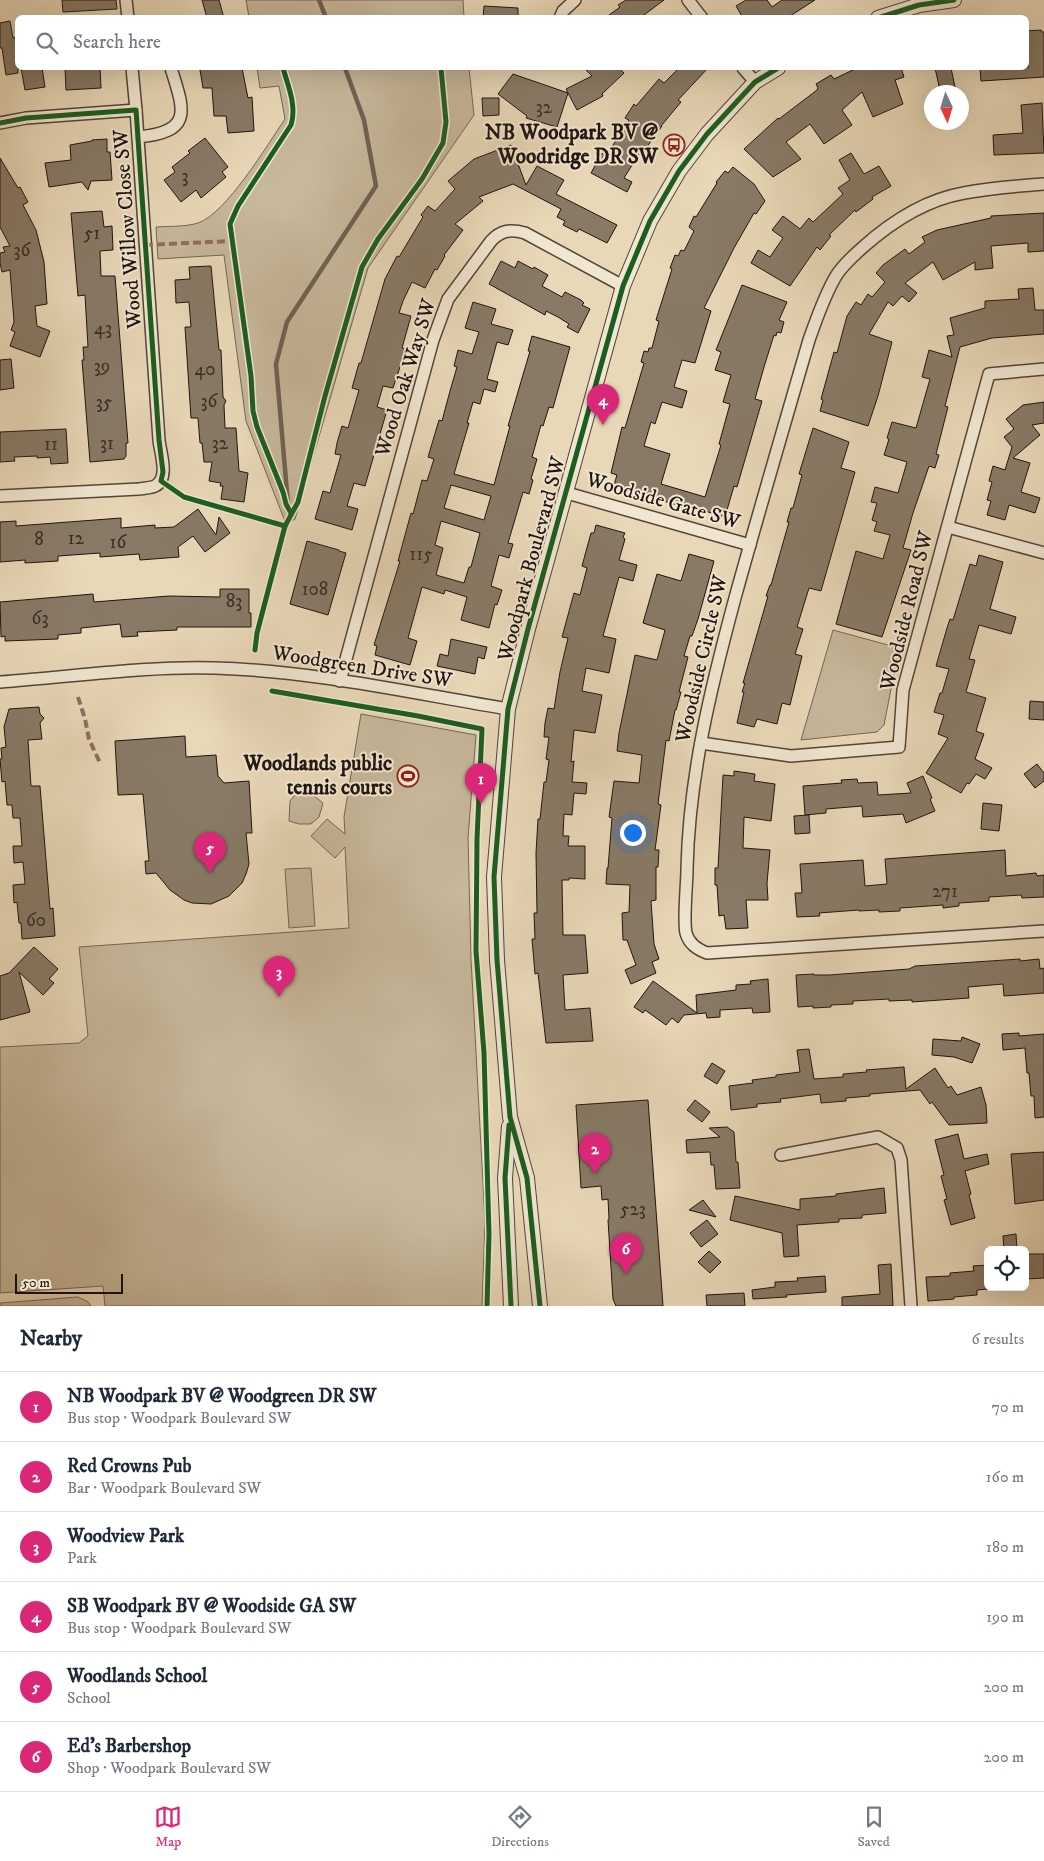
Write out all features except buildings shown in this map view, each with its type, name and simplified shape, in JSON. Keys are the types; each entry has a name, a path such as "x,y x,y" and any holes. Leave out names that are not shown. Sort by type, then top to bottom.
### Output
{"street":[{"path":"126,0 128,15"},
{"path":"561,15 575,0"},
{"path":"688,0 700,15"},
{"path":"888,15 919,6 954,0"},
{"path":"132,70 136,110"},
{"path":"138,137 154,136 169,131 178,123 182,112 181,99 172,70"},
{"path":"745,70 755,82"},
{"name":"Woodpark Boulevard SW","path":"511,1306 504,1178 510,1117 497,960 494,876 508,709 528,629 623,286 650,221 679,171 707,134 755,82 775,70"},
{"name":"Wood Willow Close SW","path":"0,123 26,118 136,110 159,440 163,472 161,481 155,486 139,489 0,496"},
{"name":"Woodside Circle SW","path":"1044,184 962,193 929,204 902,216 855,254 837,275 820,307 750,545 717,667 701,743 688,836 686,934 696,948 707,953 1044,931"},
{"name":"Wood Oak Way SW","path":"340,681 433,340 448,299 491,241 497,235 511,230 525,233 623,286"},
{"name":"Woodside Road SW","path":"701,743 791,756 900,747 903,690 989,374 1044,369"},
{"name":"Woodside Gate SW","path":"567,493 750,545"},
{"path":"948,527 1044,553"},
{"name":"Woodgreen Drive SW","path":"0,682 188,668 251,670 340,681 508,709"},
{"name":"Woodpark Boulevard SW","path":"510,1117 527,1178 540,1306"},
{"path":"781,1155 878,1137 897,1148 901,1160 911,1306"}],"shaded area":[{"path":"246,0 463,0 464,15 249,15"},
{"path":"257,70 469,70 474,115 368,268 295,519 286,524 246,421 224,255 158,259 156,227 183,226 198,223 209,217 246,177 285,119 279,86 260,88"},
{"path":"833,630 899,648 884,725 877,732 801,740"},
{"path":"361,714 476,735 468,838 471,959 485,1221 482,1306 105,1306 103,1286 0,1293 0,1047 79,1043 88,1036 79,947 349,928 345,847 335,858 311,836 327,819 345,834 344,817"},
{"path":"298,791 309,792 323,803 319,817 311,824 299,824 289,821 290,801"},
{"path":"311,868 315,926 289,928 285,869"},
{"path":"78,1297 88,1302 91,1306 0,1306 0,1303"}],"waterway":[{"path":"319,0 325,15"},
{"path":"288,504 276,364 287,322 376,186 364,120 346,70"}],"marked path":[{"path":"145,245 231,241"},
{"path":"78,697 89,739 100,763"}],"cycle path":[{"path":"887,15 919,5 954,0"},
{"path":"284,70 292,103 293,118 291,125 238,206 230,224 251,376 253,411 257,427 291,513"},
{"path":"255,650 257,633 285,526 298,502 325,396 362,267 378,239 422,179 443,143 446,122 441,70"},
{"path":"540,1306 527,1178 510,1117 497,960 494,877 508,709 528,629 623,286 650,221 679,171 707,134 755,82 775,70"},
{"path":"0,123 26,118 136,110 159,440 163,472 161,481 184,497 285,526"},
{"path":"272,691 482,729 477,839 476,951 484,1053 489,1234 487,1306"},
{"path":"509,1125 505,1178 511,1306"}],"place":[{"name":"NB Woodpark BV @ Woodridge DR SW","path":"674,145"},
{"name":"SB Woodpark BV @ Woodside GA SW","path":"603,425"},
{"name":"Woodlands public tennis courts","path":"408,776"},
{"name":"NB Woodpark BV @ Woodgreen DR SW","path":"481,804"},
{"name":"Woodlands School","path":"210,873"},
{"name":"Woodview Park","path":"279,997"},
{"name":"Red Crowns Pub","path":"595,1174"},
{"name":"Ed's Barbershop","path":"626,1274"}]}
